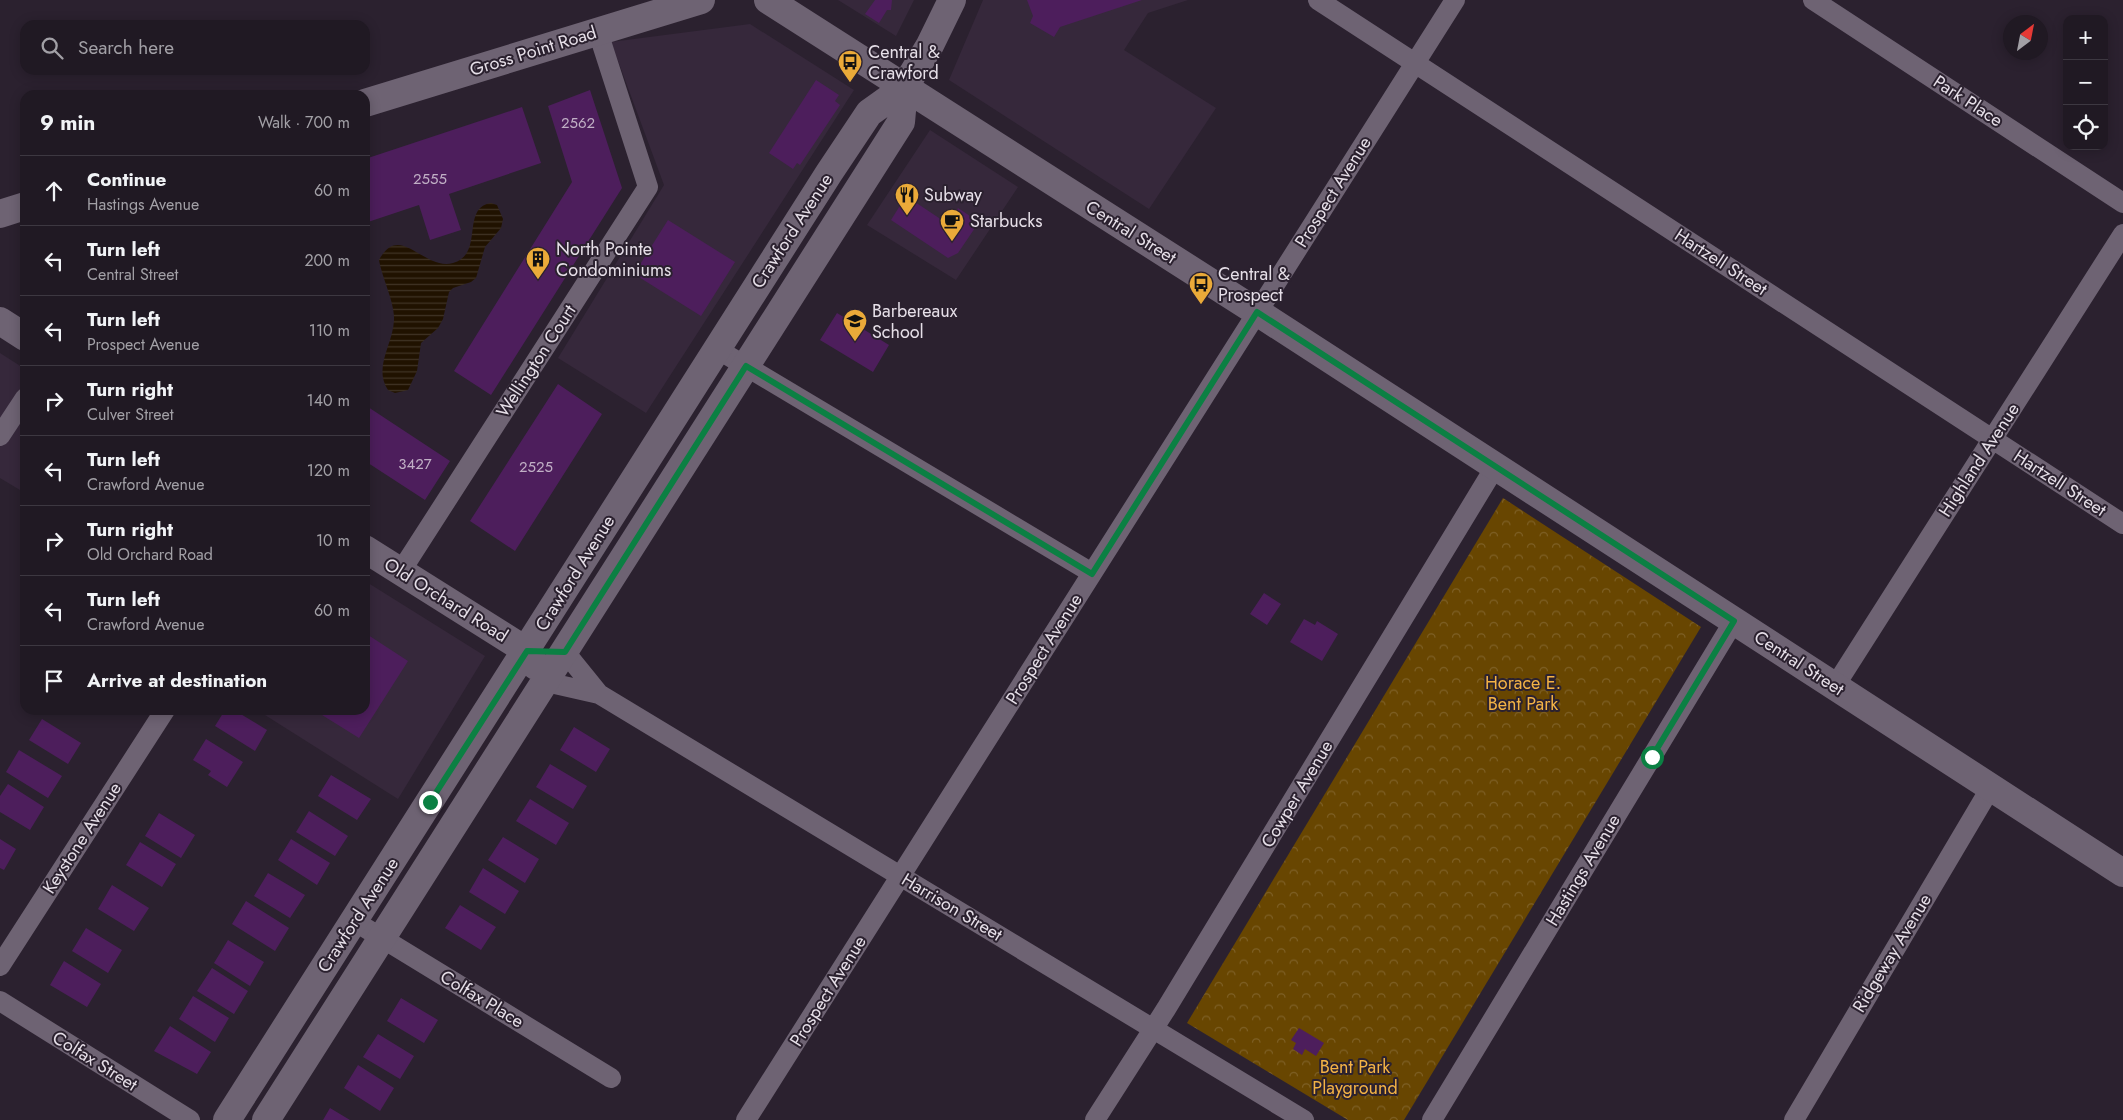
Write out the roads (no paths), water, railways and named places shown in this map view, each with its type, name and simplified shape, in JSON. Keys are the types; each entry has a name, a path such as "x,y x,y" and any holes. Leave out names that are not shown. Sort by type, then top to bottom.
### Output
{"main road":[{"name":"Gross Point Road","path":"370,101 701,0"},
{"name":"Central Street","path":"768,0 1257,312 2123,873"},
{"name":"Crawford Avenue","path":"227,1120 869,113 904,88 930,45 952,0"},
{"name":"Crawford Avenue","path":"266,1120 901,122 904,88"},
{"path":"0,214 20,208"},
{"path":"0,321 20,334"},
{"name":"Old Orchard Road","path":"370,552 527,651 546,682"},
{"name":"Old Orchard Road","path":"527,651 565,652"}],"street":[{"name":"Hartzell Street","path":"1318,0 2123,524"},
{"name":"Prospect Avenue","path":"746,1120 1455,0"},
{"name":"Park Place","path":"1813,0 2123,202"},
{"name":"Wellington Court","path":"401,571 648,188 598,32"},
{"name":"Highland Avenue","path":"1834,686 2123,234"},
{"path":"717,349 1092,574"},
{"path":"0,436 20,406"},
{"name":"Cowper Avenue","path":"1095,1120 1153,1029 1495,466"},
{"name":"Hastings Avenue","path":"1432,1120 1734,621"},
{"name":"Harrison Street","path":"565,652 599,694"},
{"name":"Harrison Street","path":"546,682 599,694 1304,1120"},
{"name":"Keystone Avenue","path":"0,966 162,715"},
{"name":"Ridgeway Avenue","path":"1794,1120 1991,787"},
{"name":"Colfax Place","path":"354,921 611,1078"},
{"name":"Colfax Street","path":"0,1001 190,1120"}],"place":[{"name":"Central & Crawford","path":"850,83"},
{"name":"Subway","path":"907,216"},
{"name":"Starbucks","path":"952,242"},
{"name":"North Pointe Condominiums","path":"538,280"},
{"name":"Central & Prospect","path":"1201,305"},
{"name":"Barbereaux School","path":"855,342"}],"park label":[{"name":"Horace E. Bent Park","path":"1523,693"},
{"name":"Bent Park Playground","path":"1355,1077"}]}
